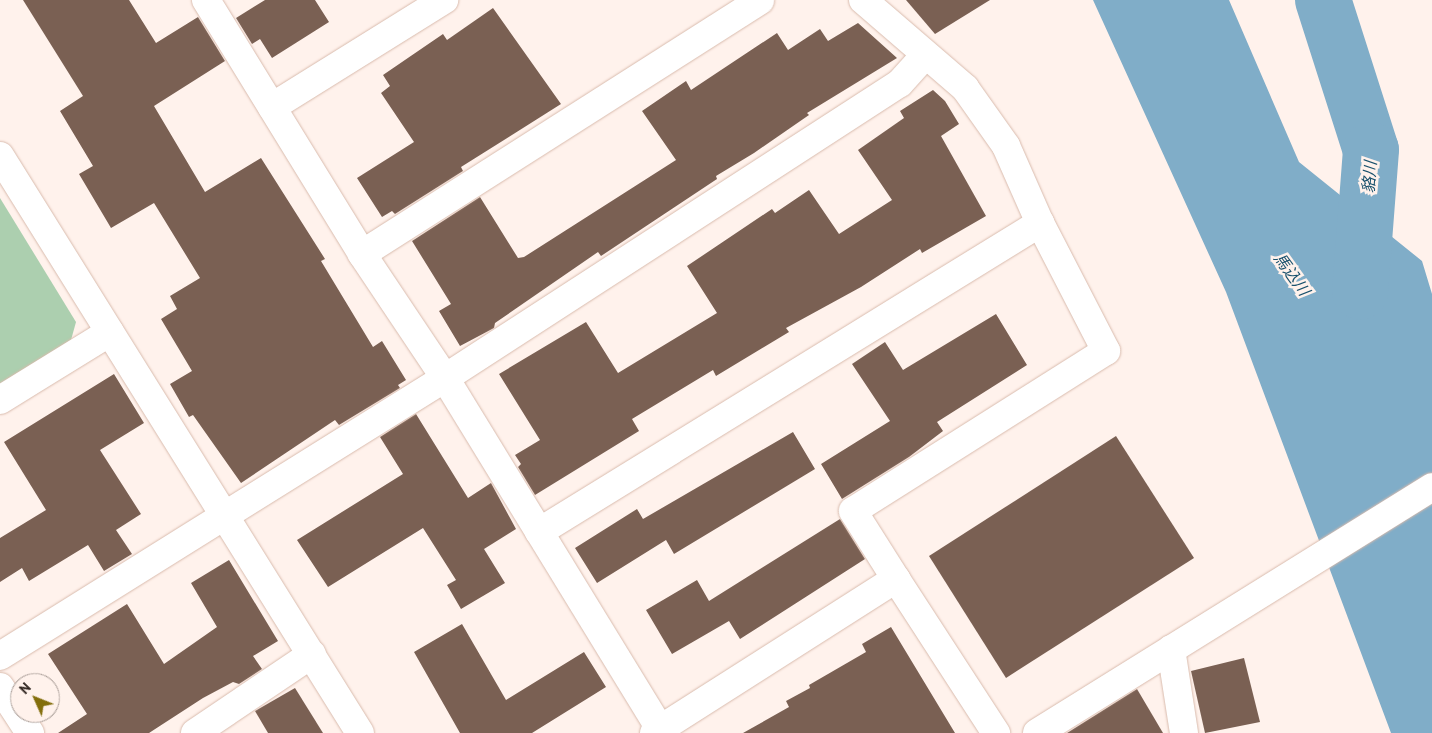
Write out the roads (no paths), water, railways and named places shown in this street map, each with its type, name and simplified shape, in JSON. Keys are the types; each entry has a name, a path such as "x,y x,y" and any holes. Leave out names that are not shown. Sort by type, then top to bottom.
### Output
{"street":[{"path":"206,0 362,254 445,378 657,731 896,579"},
{"path":"272,107 444,0"},
{"path":"362,254 760,0"},
{"path":"863,0 965,88 1001,139 1040,223 1106,351 853,511 996,733"},
{"path":"0,656 445,378 900,83 925,55"},
{"path":"0,156 360,733"},
{"path":"539,532 1040,223"},
{"path":"0,400 110,332"},
{"path":"1037,733 1432,487"},
{"path":"1171,650 1184,733"},
{"path":"195,733 312,654"},
{"path":"0,687 30,733"}],"water":[{"name":"馬込川","path":"1093,0 1229,0 1299,162 1422,261 1432,294 1432,733 1391,733 1226,292"}],"waterway":[{"name":"貉川","path":"1323,0 1371,150 1360,292"}]}
